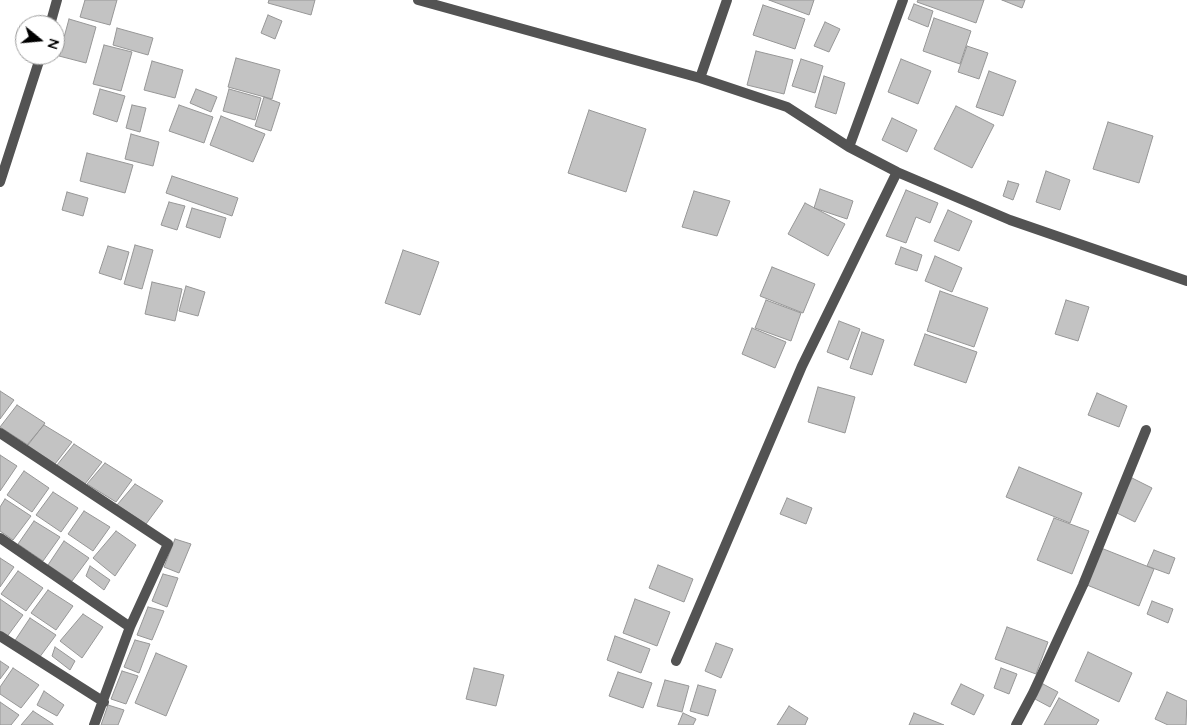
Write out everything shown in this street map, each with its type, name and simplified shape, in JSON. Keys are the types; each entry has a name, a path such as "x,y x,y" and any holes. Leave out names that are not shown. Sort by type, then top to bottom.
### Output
{"street":[{"path":"53,15 57,0"},
{"path":"418,0 700,78 787,107 848,147 897,172 1010,220 1187,281"},
{"path":"700,78 727,0"},
{"path":"848,147 903,0"},
{"path":"0,182 38,65"},
{"path":"676,661 802,366 897,172"},
{"path":"1016,725 1033,693 1083,585 1146,430"},
{"path":"0,433 168,544 130,627 94,725"},
{"path":"0,538 130,627"},
{"path":"0,636 104,702"}],"building":[{"path":"85,0 117,0 110,25 80,17"},
{"path":"269,0 315,0 311,15 268,3"},
{"path":"769,0 814,0 809,15"},
{"path":"918,0 984,0 976,23 917,2"},
{"path":"1002,0 1025,0 1022,8"},
{"path":"914,4 933,11 928,27 908,19"},
{"path":"763,5 805,19 795,49 753,35"},
{"path":"268,15 282,21 275,39 261,33"},
{"path":"934,18 971,31 960,64 923,51"},
{"path":"69,19 96,27 86,63 65,58 65,34"},
{"path":"825,22 840,29 829,52 814,46"},
{"path":"117,28 153,38 148,55 113,45"},
{"path":"104,45 132,52 121,91 93,84"},
{"path":"967,46 988,53 979,79 958,72"},
{"path":"756,51 793,60 784,94 747,85"},
{"path":"236,58 280,70 272,99 228,87"},
{"path":"801,59 823,66 815,93 792,86"},
{"path":"901,59 931,71 918,104 888,92"},
{"path":"152,61 183,70 175,98 144,90"},
{"path":"989,71 1016,81 1003,116 976,107"},
{"path":"824,76 845,83 836,114 815,107"},
{"path":"100,89 125,96 117,122 93,114"},
{"path":"196,89 217,97 211,112 190,103"},
{"path":"229,89 261,98 255,120 223,111"},
{"path":"264,97 280,103 271,131 255,126"},
{"path":"132,105 146,108 140,132 126,128"},
{"path":"179,105 213,117 204,143 169,131"},
{"path":"956,106 994,125 972,168 934,149"},
{"path":"589,110 646,129 626,192 568,173"},
{"path":"221,116 265,134 253,162 210,145"},
{"path":"892,118 917,130 907,152 882,140"},
{"path":"1108,122 1153,136 1139,183 1093,169"},
{"path":"131,134 159,142 153,166 125,159"},
{"path":"87,153 133,165 125,193 80,181"},
{"path":"1046,171 1070,180 1060,210 1036,202"},
{"path":"172,176 238,198 232,216 166,193"},
{"path":"1008,181 1019,184 1013,200 1003,196"},
{"path":"820,189 853,201 847,219 814,208"},
{"path":"906,190 938,203 930,223 916,217 906,243 886,236"},
{"path":"694,191 730,201 717,236 682,227"},
{"path":"67,192 88,198 83,216 62,210"},
{"path":"169,202 185,206 177,230 161,225"},
{"path":"805,203 845,224 828,256 788,234"},
{"path":"192,208 226,218 220,238 186,227"},
{"path":"948,210 972,221 959,251 934,241"},
{"path":"135,245 153,250 142,289 124,284"},
{"path":"108,246 129,252 121,280 99,273"},
{"path":"901,247 922,255 917,271 895,264"},
{"path":"403,250 439,262 420,315 385,303"},
{"path":"935,256 962,268 952,292 925,281"},
{"path":"772,267 815,284 803,313 760,296"},
{"path":"152,282 182,289 175,321 145,314"},
{"path":"186,286 205,292 198,316 179,311"},
{"path":"940,291 988,308 974,347 927,331"},
{"path":"766,300 801,313 791,341 755,328"},
{"path":"1066,300 1089,307 1078,341 1055,334"},
{"path":"839,321 860,329 848,360 827,352"},
{"path":"752,328 786,342 775,368 742,354"},
{"path":"862,332 884,340 872,375 850,368"},
{"path":"925,334 977,352 966,383 914,365"},
{"path":"818,387 855,397 845,433 808,422"},
{"path":"0,391 14,400 0,419"},
{"path":"1097,393 1127,406 1119,427 1088,415"},
{"path":"17,405 45,423 28,445 0,427"},
{"path":"44,425 72,442 55,464 27,445"},
{"path":"74,444 102,462 85,484 57,465"},
{"path":"0,455 17,466 0,491"},
{"path":"105,463 132,480 116,502 87,484"},
{"path":"1019,467 1082,493 1070,523 1006,497"},
{"path":"24,471 49,488 32,512 7,495"},
{"path":"1132,478 1152,488 1135,522 1115,512"},
{"path":"135,484 163,501 146,524 117,505"},
{"path":"53,492 78,508 61,532 36,515"},
{"path":"787,498 812,508 806,524 780,514"},
{"path":"5,499 31,516 13,540 0,531 0,507"},
{"path":"84,511 110,527 93,551 68,534"},
{"path":"1054,518 1089,531 1072,574 1037,560"},
{"path":"34,521 60,537 43,561 18,544"},
{"path":"116,531 136,545 115,576 93,558"},
{"path":"175,539 191,544 179,573 164,567"},
{"path":"64,541 89,558 72,581 48,565"},
{"path":"1101,548 1154,569 1139,606 1087,585"},
{"path":"1154,550 1175,558 1169,574 1147,566"},
{"path":"0,558 14,567 0,587"},
{"path":"658,565 693,579 684,602 649,588"},
{"path":"90,566 110,580 104,590 86,576"},
{"path":"18,571 43,588 26,611 1,594"},
{"path":"163,574 178,578 167,607 152,601"},
{"path":"48,590 73,606 56,630 31,613"},
{"path":"0,599 23,615 6,638 0,634"},
{"path":"635,599 670,612 657,646 623,633"},
{"path":"1152,601 1173,609 1168,623 1147,614"},
{"path":"148,607 164,611 152,640 137,635"},
{"path":"83,614 103,627 82,658 60,641"},
{"path":"30,618 56,635 39,658 14,642"},
{"path":"1007,627 1048,642 1036,674 995,659"},
{"path":"615,636 650,649 641,673 607,660"},
{"path":"135,640 150,644 139,673 124,667"},
{"path":"716,643 733,649 721,678 705,671"},
{"path":"55,647 75,661 70,670 52,656"},
{"path":"1088,652 1132,673 1119,702 1075,681"},
{"path":"156,653 187,666 166,716 135,703"},
{"path":"0,661 9,667 0,679"},
{"path":"13,668 39,685 21,708 0,694 0,687"},
{"path":"474,668 504,675 496,706 466,699"},
{"path":"1001,668 1017,674 1009,694 994,688"},
{"path":"122,671 138,676 126,704 111,699"},
{"path":"618,672 652,683 643,708 609,696"},
{"path":"665,680 689,686 682,712 657,706"},
{"path":"961,684 984,695 974,715 951,704"},
{"path":"1043,684 1058,692 1050,707 1035,699"},
{"path":"698,685 716,690 708,716 690,711"},
{"path":"44,691 64,705 57,716 37,705"},
{"path":"1167,692 1187,701 1186,725 1168,725 1155,719"},
{"path":"1059,698 1099,720 1096,725 1044,725"},
{"path":"0,702 19,715 11,725 0,725"},
{"path":"108,705 124,710 118,725 101,725"},
{"path":"789,706 808,718 805,725 777,725"},
{"path":"33,711 53,724 53,725 21,725"},
{"path":"683,713 696,719 693,725 678,725"},
{"path":"914,713 944,725 909,725"}]}
